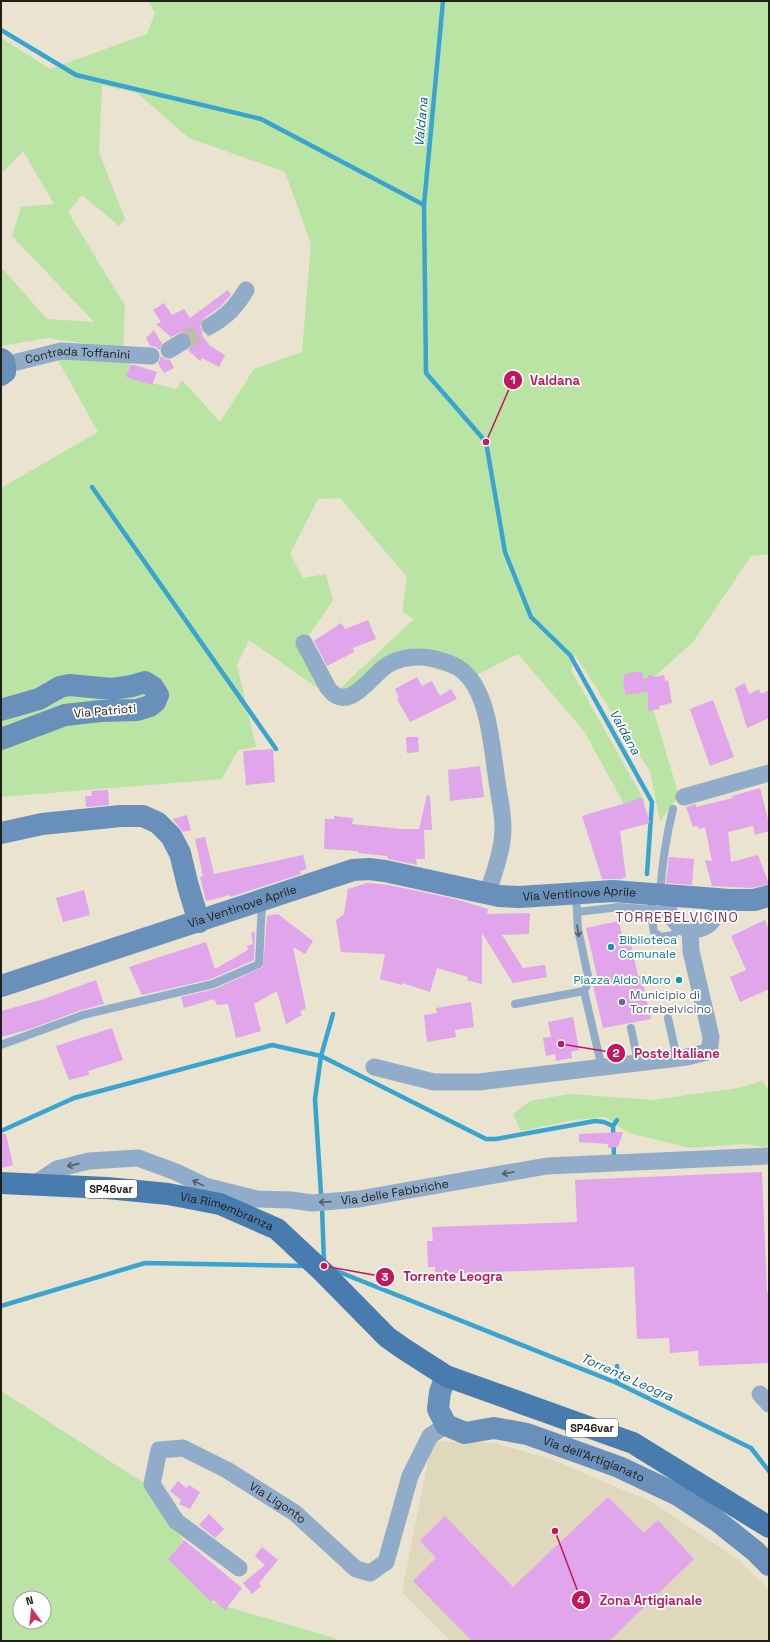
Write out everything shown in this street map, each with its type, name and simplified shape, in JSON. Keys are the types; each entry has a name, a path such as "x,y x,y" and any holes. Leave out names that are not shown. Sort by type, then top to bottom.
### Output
{"main road":[{"name":"Via Rimembranza","path":"1,1183 107,1188 168,1194 220,1204 277,1229 323,1272 388,1337 404,1350 446,1376"},
{"name":"SP46var","path":"446,1376 633,1443 769,1527"}],"street":[{"path":"210,326 222,319 237,305 246,290"},
{"name":"Contrada Toffanini","path":"2,366 61,351 151,356"},
{"path":"304,643 328,688 337,696 344,697 358,693 381,669 389,664 405,658 425,657 455,665 473,683 486,709 502,817 502,839 488,893"},
{"name":"Via Patrioti","path":"1,710 40,699 60,687 69,685 112,689 132,686 145,682 153,687 158,695 155,702 150,706 138,710 101,711 65,715 1,739"},
{"path":"678,803 769,773"},
{"path":"1,833 42,824 121,816 143,816 158,823 170,836 180,853 199,922"},
{"name":"Via Ventinove Aprile","path":"1,986 353,870 385,870 499,896 577,902 613,891 661,901 768,900"},
{"path":"661,901 674,921 685,928 705,927 713,919 717,910 718,900"},
{"path":"374,1067 434,1082 508,1080 677,1058 707,1052 710,1046 711,1037 685,928"},
{"name":"Via delle Fabbriche","path":"34,1185 57,1169 89,1161 138,1158 176,1172 205,1186 257,1199 291,1200 312,1204 359,1199 547,1166 769,1156"},
{"path":"446,1376 440,1392 438,1409 446,1425"},
{"name":"Via dell'Artigianato","path":"446,1425 465,1433 494,1428 527,1434 619,1467 678,1495 755,1551 769,1565"},
{"name":"Via Ligonto","path":"239,1568 176,1522 152,1484 159,1450 183,1448 226,1470 295,1513 356,1569 370,1573 386,1562 413,1469 430,1436 446,1425"}],"lane":[{"path":"678,803 667,832 662,864 661,901 654,932 661,937 673,935 685,928"},
{"path":"1,1045 83,1015 213,984 259,964 262,901"},
{"path":"577,902 578,929 589,981 584,991 602,1068"},
{"path":"514,1004 584,991"},
{"path":"668,1018 677,1058"},
{"path":"632,1028 638,1062"}],"shaded area":[{"path":"432,1441 495,1443 553,1460 652,1502 739,1560 769,1590 769,1641 451,1641 402,1592"}],"green space":[{"path":"148,1 769,1 769,554 751,556 693,642 652,679 623,680 625,695 648,692 679,796 660,821 650,771 575,655 571,670 645,802 624,804 584,731 518,654 469,679 405,660 333,695 414,619 402,612 407,577 340,498 318,499 290,554 303,578 326,574 333,600 301,647 322,691 249,640 237,665 256,747 238,750 222,779 1,797 1,488 98,432 49,344 130,363 126,377 177,389 182,380 220,422 254,369 302,352 311,244 285,172 189,138 137,93 102,85 99,152 125,219 119,226 82,195 68,212 125,306 123,349 48,338 1,346 1,267 47,319 94,322 12,236 21,207 54,204 23,151 1,174 1,38 50,69 147,34 155,13"},
{"path":"762,1081 769,1091 769,1145 764,1147 743,1144 690,1148 629,1133 605,1117 574,1120 521,1131 513,1114 530,1101 569,1094 653,1100 738,1088"},
{"path":"1,1391 144,1483 183,1540 168,1559 211,1602 334,1638 338,1641 1,1641"}],"building":[{"path":"228,290 231,295 220,307 204,318 200,326 203,333 201,334 210,346 225,355 219,367 202,358 200,361 188,350 191,347 192,342 191,337 187,333 181,332 171,337 156,324 161,322 153,310 164,303 172,315 184,309 190,318"},
{"path":"154,330 162,344 159,350 156,347 150,346 146,338"},
{"path":"161,356 170,360 174,368 164,373 158,363"},
{"path":"130,365 135,365 157,372 152,385 126,377"},
{"path":"368,620 376,639 353,648 354,652 327,666 314,641 341,623 345,629"},
{"path":"642,671 643,679 648,678 648,675 653,675 653,677 664,675 665,681 668,680 672,703 659,706 660,709 648,711 648,692 625,695 623,680 625,674"},
{"path":"417,677 422,686 432,681 440,696 451,689 457,699 410,722 397,699 399,698 395,689"},
{"path":"745,683 749,694 759,689 761,694 769,690 769,718 747,728 735,688"},
{"path":"713,700 734,757 710,766 690,709"},
{"path":"406,737 418,737 419,752 407,753"},
{"path":"273,749 275,782 246,785 243,751"},
{"path":"480,766 484,797 450,801 448,770"},
{"path":"760,788 769,823 769,831 755,835 753,826 728,832 731,862 758,855 769,884 752,888 712,886 705,860 712,861 705,827 699,829 697,826 693,827 686,807 696,804 696,807 733,798 732,796"},
{"path":"108,790 109,805 86,807 85,796 92,796 91,791"},
{"path":"427,795 430,796 432,830 424,830 425,859 416,859 417,865 388,859 387,856 358,853 358,851 324,849 325,819 334,819 334,816 353,818 352,824 402,829 419,829"},
{"path":"642,798 650,823 620,831 626,877 621,879 602,879 582,816"},
{"path":"187,815 191,830 183,832 173,819"},
{"path":"205,837 214,874 303,855 307,869 300,871 301,874 230,897 230,895 206,901 200,877 203,876 195,839"},
{"path":"669,857 694,859 692,885 666,883"},
{"path":"367,883 389,885 455,899 488,909 487,914 530,913 529,934 502,935 523,968 545,965 547,977 513,983 482,933 482,984 467,980 468,977 437,968 430,992 402,983 402,985 380,979 385,954 341,952 336,920 344,914 348,889"},
{"path":"84,890 90,915 63,922 56,898"},
{"path":"278,914 313,941 305,954 293,947 306,1008 300,1012 302,1015 286,1024 277,991 254,1004 261,1031 236,1038 228,1004 217,1005 214,999 184,1008 181,997 215,989 263,967 267,916"},
{"path":"765,920 769,930 769,989 740,1002 730,977 746,970 731,936"},
{"path":"619,921 622,935 629,934 638,976 641,975 651,1019 603,1028 593,985 599,984 586,928"},
{"path":"255,932 254,960 211,979 142,995 129,967 206,942 215,969 248,950 247,946 253,944 251,933"},
{"path":"96,980 104,1004 81,1010 30,1029 1,1037 1,1011 41,1000"},
{"path":"471,1002 474,1027 455,1030 456,1037 427,1042 424,1015 437,1013 436,1008"},
{"path":"573,1017 579,1050 571,1052 572,1058 556,1061 555,1054 546,1056 543,1038 551,1037 548,1022"},
{"path":"112,1028 123,1060 88,1071 89,1075 69,1080 56,1046"},
{"path":"623,1132 618,1147 608,1148 608,1144 579,1142 579,1134"},
{"path":"1,1134 6,1134 13,1165 1,1168"},
{"path":"762,1172 767,1292 769,1292 769,1363 699,1366 698,1351 670,1353 669,1338 637,1339 634,1267 435,1274 435,1267 428,1267 427,1241 433,1241 432,1227 577,1222 575,1180"},
{"path":"178,1481 186,1488 189,1485 200,1492 190,1509 179,1504 181,1500 170,1491"},
{"path":"608,1497 644,1533 658,1520 694,1559 609,1641 472,1641 413,1581 436,1558 420,1541 445,1516 513,1587"},
{"path":"209,1514 224,1529 215,1538 199,1525"},
{"path":"184,1540 242,1588 225,1610 213,1600 211,1602 168,1559"},
{"path":"262,1547 278,1560 259,1583 261,1586 252,1594 243,1583 265,1565 255,1556"}],"waterway":[{"name":"Valdana","path":"443,1 424,205 426,373 486,442 505,552 531,617 570,655 652,802 647,874"},
{"path":"1,30 76,75 261,119 424,205"},
{"path":"92,487 276,749"},
{"path":"321,1194 315,1099 321,1056 333,1014"},
{"path":"1,1131 74,1098 272,1045 321,1056 486,1139 496,1139 595,1121 604,1122 613,1126"},
{"name":"Valdana","path":"614,1156 613,1126 617,1120"},
{"path":"322,1207 324,1263"},
{"name":"Torrente Leogra","path":"1,1306 145,1263 305,1266"},
{"name":"Torrente Leogra","path":"334,1270 617,1383 751,1448 769,1471"},
{"name":"Valdana","path":"617,1366 617,1383"}],"tunnel":[{"path":"182,342 210,326"}],"place":[{"name":"Valdana","path":"486,442"},
{"name":"Biblioteca Comunale","path":"611,947"},
{"name":"Piazza Aldo Moro","path":"679,980"},
{"name":"Municipio di Torrebelvicino","path":"622,1002"},
{"name":"Poste Italiane","path":"561,1044"},
{"name":"Torrente Leogra","path":"324,1266"},
{"name":"Zona Artigianale","path":"555,1531"}],"district":[{"name":"TORREBELVICINO","path":"677,917"}]}
